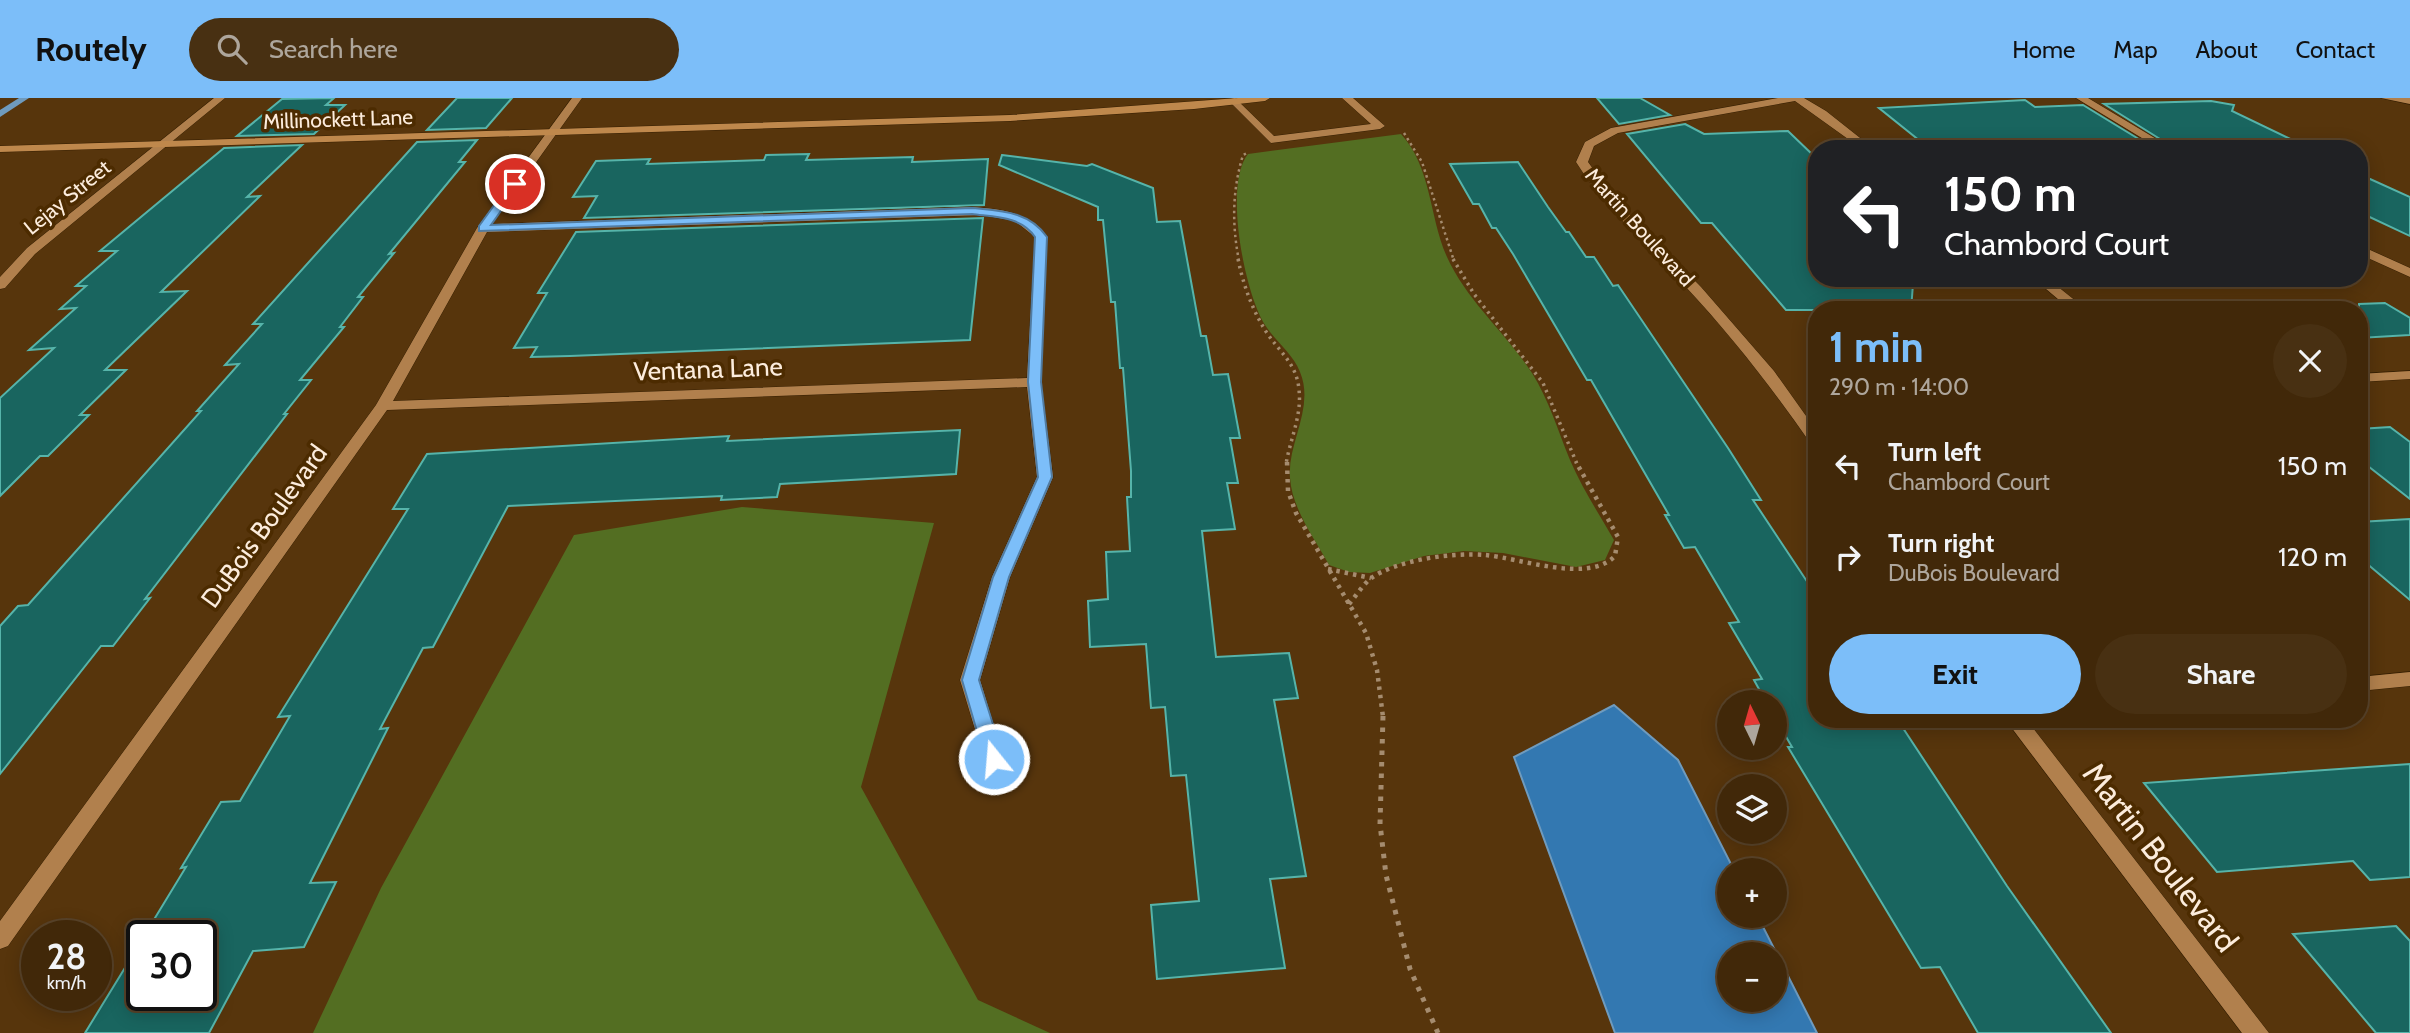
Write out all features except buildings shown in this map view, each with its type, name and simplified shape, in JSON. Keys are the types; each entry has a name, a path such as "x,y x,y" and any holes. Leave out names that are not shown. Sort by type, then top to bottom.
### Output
{"street":[{"name":"Lejay Street","path":"0,285 31,251 220,98"},
{"name":"DuBois Boulevard","path":"0,939 383,406 483,228 577,98"},
{"name":"Millinockett Lane","path":"0,149 1010,118 1265,98"},
{"path":"1235,101 1271,140 1380,126 1347,98"},
{"path":"1796,98 1822,113 1857,140"},
{"name":"Martin Boulevard","path":"1796,98 1615,130 1589,144 1582,162 1606,194 1720,317 1808,431"},
{"path":"2081,98 2153,140"},
{"path":"2386,98 2410,101"},
{"path":"483,228 972,211 1006,215 1029,223 1041,237 1034,382 1045,477 1001,577 970,680 994,759"},
{"path":"2368,253 2410,273"},
{"path":"2051,287 2068,301"},
{"path":"2368,377 2410,375"},
{"name":"Ventana Lane","path":"383,406 1034,382"},
{"path":"2368,683 2410,679"},
{"name":"Martin Boulevard","path":"2022,728 2257,1033"}],"path":[{"path":"1328,569 1372,578 1426,560 1474,554 1574,570 1603,565 1614,558 1617,550 1618,537 1577,464 1545,386 1471,290 1453,261 1434,210 1425,166 1414,144 1402,131"},
{"path":"1257,151 1243,155 1240,162 1234,206 1236,247 1250,302 1265,330 1290,362 1297,376 1300,402 1285,478 1295,510 1367,635 1379,680 1384,778 1380,823 1391,898 1407,961 1438,1033"},
{"path":"1349,604 1372,578"}],"green space":[{"path":"1401,134 1419,162 1441,242 1455,273 1538,383 1575,470 1614,540 1605,560 1576,567 1503,553 1464,551 1424,556 1370,573 1349,572 1329,565 1300,512 1292,490 1290,465 1303,412 1304,385 1293,359 1265,325 1250,290 1237,214 1237,189 1241,169 1248,154"},
{"path":"742,507 934,523 861,787 978,1000 1050,1033 313,1033 381,888 574,535"}],"water":[{"path":"1614,705 1678,760 1717,837 1717,844 1721,844 1728,858 1717,858 1717,928 1764,928 1771,942 1717,942 1717,1012 1787,1012 1787,974 1817,1033 1615,1033 1514,757"}],"waterway":[{"path":"0,114 25,98"}],"route":[{"path":"515,184 483,228 972,211 1006,215 1029,223 1036,229 1041,237 1034,382 1045,477 1001,577 970,680 994,759"}]}
